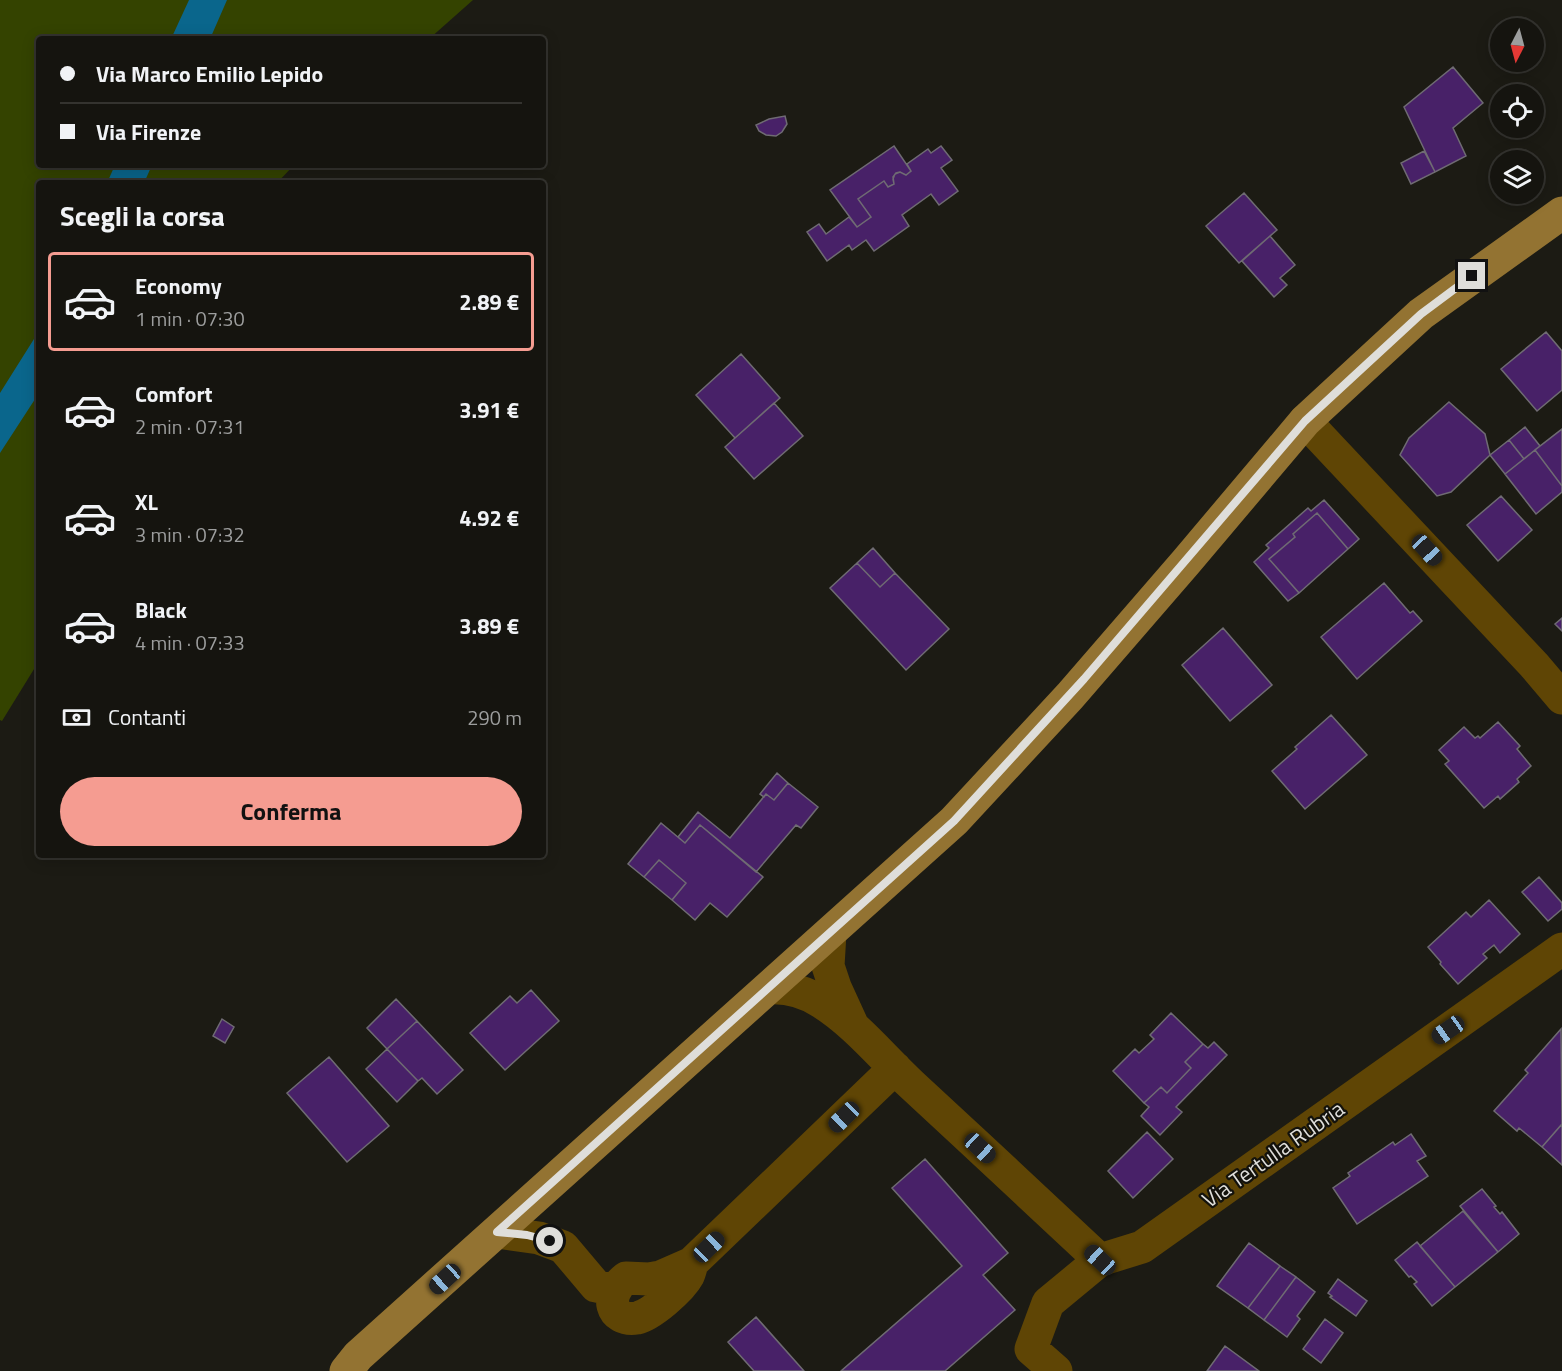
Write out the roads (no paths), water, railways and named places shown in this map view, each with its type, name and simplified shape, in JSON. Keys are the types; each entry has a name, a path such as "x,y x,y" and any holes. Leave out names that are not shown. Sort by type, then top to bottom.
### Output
{"main road":[{"path":"346,1371 358,1356 954,821 1077,687 1305,421 1421,314 1562,213"}],"street":[{"path":"1305,421 1534,665 1562,698"},
{"path":"830,933 828,966 851,1023"},
{"name":"Via Tertulla Rubria","path":"1056,1371 1030,1349 1048,1303 1100,1260 1142,1247 1562,949"},
{"path":"769,988 782,987 798,991 820,1001 851,1023 894,1068 1100,1260"},
{"path":"497,1232 539,1238 563,1247 596,1286 614,1290 626,1278 660,1277 693,1263 894,1068"}],"water":[{"path":"189,0 227,0 211,36 172,36"},
{"path":"114,168 151,168 145,180 108,180"},
{"path":"36,336 36,398 0,453 0,393"}]}
